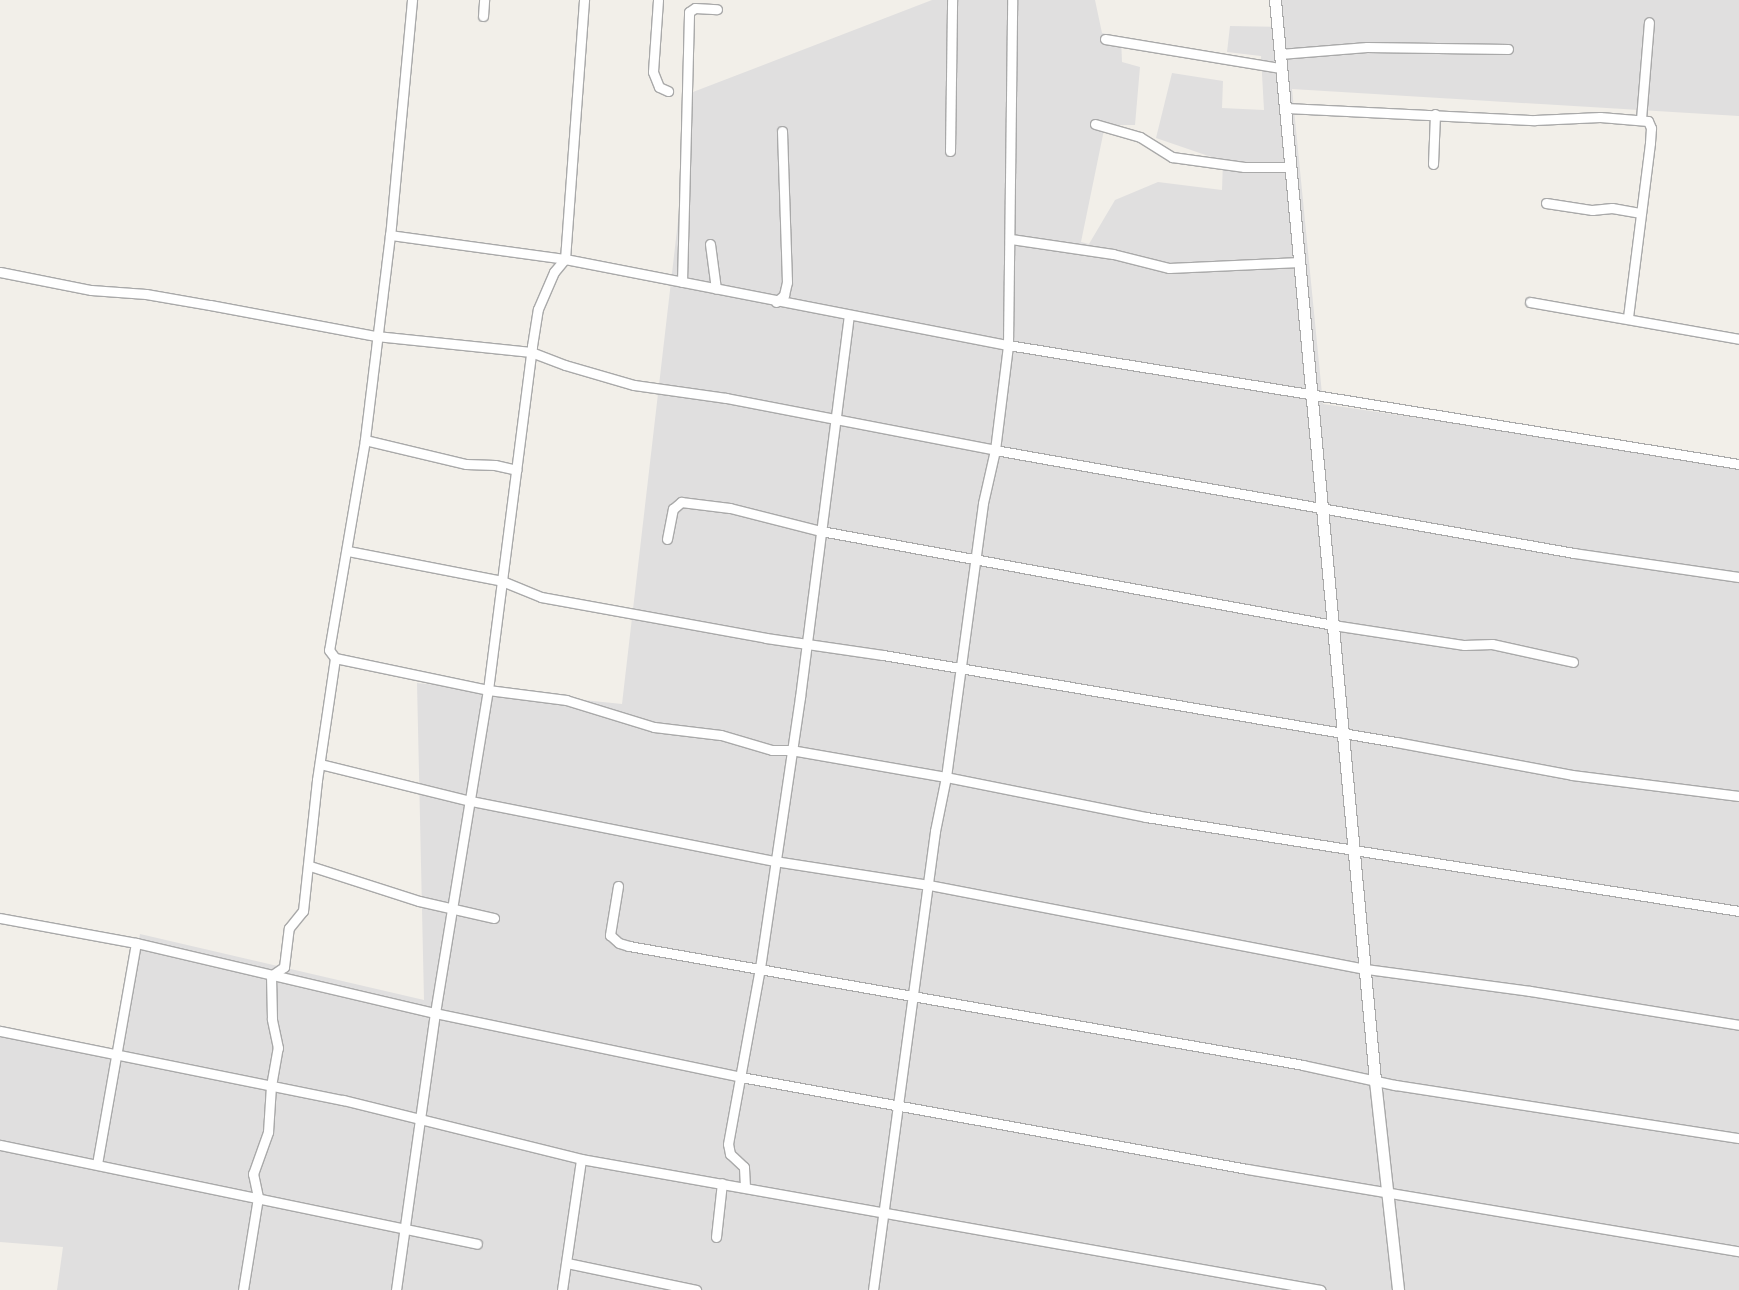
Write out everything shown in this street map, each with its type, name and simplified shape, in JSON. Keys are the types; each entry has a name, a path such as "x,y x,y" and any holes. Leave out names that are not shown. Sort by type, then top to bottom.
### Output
{"street":[{"path":"412,0 390,235 376,336 365,440 348,551 329,650 335,658 488,690 566,700 654,727 721,734 772,750 791,750 946,777 1146,817 1355,849 1527,880 1651,896 1739,911"},
{"path":"483,16 484,0"},
{"path":"396,1290 436,1013 488,690 538,309 554,272 565,259 584,0"},
{"path":"658,0 653,72 659,87 668,91"},
{"path":"950,151 952,0"},
{"path":"873,1290 928,885 946,777 977,559 983,503 995,450 1008,345 1011,239 1012,0"},
{"path":"1275,0 1375,1081 1398,1290"},
{"path":"682,282 690,12 695,8 717,9"},
{"path":"1641,118 1649,22"},
{"path":"1105,39 1281,68"},
{"path":"1280,54 1367,47 1508,49"},
{"path":"1286,108 1535,120 1600,116 1641,118 1648,121 1651,128 1628,318"},
{"path":"1433,164 1435,114"},
{"path":"1095,124 1140,137 1172,157 1244,167 1291,167"},
{"path":"776,302 784,295 787,282 782,131"},
{"path":"1546,203 1592,210 1612,208 1640,213"},
{"path":"390,235 565,259 776,302 1008,345 1739,464"},
{"path":"1011,239 1113,254 1169,268 1300,262"},
{"path":"710,244 716,289"},
{"path":"0,272 91,290 146,294 376,336 532,352 566,366 634,384 726,398 995,450 1323,506 1574,553 1739,577"},
{"path":"1530,302 1739,339"},
{"path":"745,1187 744,1167 730,1154 728,1144 760,968 849,315"},
{"path":"365,440 466,464 494,465 516,470"},
{"path":"667,539 673,509 682,502 730,508 821,531 1333,625 1464,645 1492,644 1573,662"},
{"path":"348,551 502,581 540,597 805,644 1343,734 1572,775 1739,796"},
{"path":"271,976 286,963 289,928 303,911 310,866 320,764 335,658"},
{"path":"320,764 471,801 774,861 928,885 1366,969 1530,991 1739,1025"},
{"path":"310,866 453,909 494,918"},
{"path":"618,886 610,936 619,943 1375,1081 1739,1138"},
{"path":"0,918 136,943 436,1013 741,1077 1388,1193 1739,1251"},
{"path":"97,1164 136,943"},
{"path":"243,1290 258,1197 253,1174 268,1132 271,1086 278,1048 272,1020 271,976"},
{"path":"0,1032 271,1086 420,1119 581,1159 1320,1290"},
{"path":"0,1145 258,1197 477,1244"},
{"path":"562,1290 581,1159"},
{"path":"716,1237 722,1183"},
{"path":"567,1263 696,1290"}],"shaded area":[{"path":"932,0 1095,0 1102,33 1121,37 1122,62 1140,67 1135,125 1105,125 1081,242 1089,244 1115,200 1158,182 1222,190 1223,161 1156,138 1172,73 1223,81 1222,108 1264,110 1261,56 1227,52 1230,26 1283,27 1281,0 1739,0 1739,116 1292,89 1323,404 1739,465 1739,1290 57,1290 63,1247 0,1242 0,1033 118,1050 140,934 424,1000 417,683 622,704 693,92"}]}
